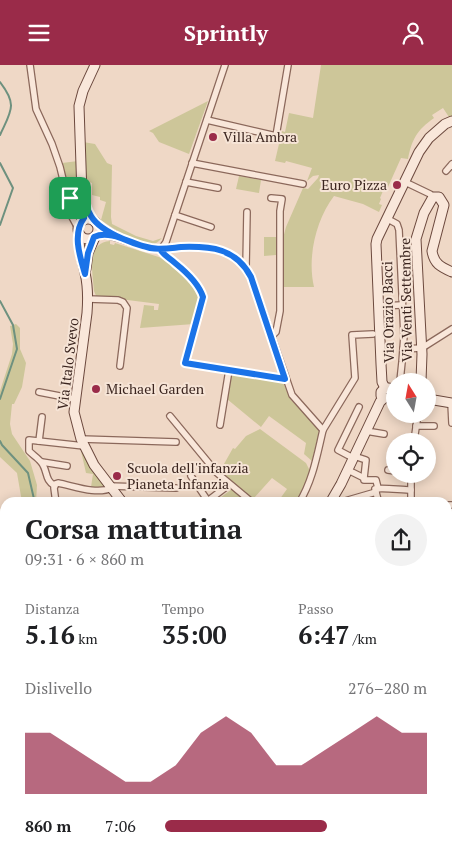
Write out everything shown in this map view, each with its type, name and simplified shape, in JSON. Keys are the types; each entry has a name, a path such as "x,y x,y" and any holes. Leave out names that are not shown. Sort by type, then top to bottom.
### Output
{"street":[{"path":"30,65 36,109 52,144 72,217 98,230 88,253 85,274"},
{"path":"95,65 82,91 79,106 82,195 86,224 82,237 86,239 108,235 150,248 160,249 182,247 213,248 226,252 246,267 292,395 322,430"},
{"path":"160,249 166,242 225,65"},
{"path":"207,120 276,136 288,65"},
{"path":"386,389 382,382 376,244 386,218 419,153 429,138 452,121"},
{"path":"192,163 303,184"},
{"path":"446,171 452,164"},
{"path":"186,182 218,188"},
{"path":"405,182 433,197"},
{"path":"82,185 87,208 80,254 85,274"},
{"path":"65,188 86,224 123,240"},
{"path":"70,198 76,199 82,195"},
{"name":"Via Venti Settembre","path":"421,373 422,348 416,239 424,213 433,197 439,197 444,205 432,255 440,267 452,272"},
{"path":"271,198 282,199 280,211 280,311 276,332 271,337"},
{"path":"246,267 247,212"},
{"path":"175,215 211,227"},
{"name":"Via Orazio Bacci","path":"386,218 397,224 399,230 403,349 401,373"},
{"path":"160,249 200,289 203,297 185,363 285,379"},
{"name":"Via Italo Svevo","path":"85,274 88,313 74,412 82,443 94,465 118,497"},
{"path":"88,299 118,300 123,302 127,308 120,366"},
{"path":"379,306 402,305"},
{"path":"403,349 422,348 452,329"},
{"path":"303,497 308,488 313,472 322,430 355,378 352,335 373,334"},
{"path":"220,425 229,370"},
{"path":"39,392 75,399"},
{"path":"334,497 380,402 386,397"},
{"path":"436,400 452,403 452,423"},
{"path":"359,407 338,451 366,460 364,478"},
{"path":"170,416 217,473 246,497"},
{"path":"39,441 42,417"},
{"path":"415,433 416,423"},
{"path":"416,426 434,426"},
{"path":"366,431 384,434"},
{"path":"55,497 54,486 47,478 42,462 29,451 29,440 82,443 176,443"},
{"path":"42,462 68,466"},
{"path":"348,470 364,479 376,480 378,497"},
{"path":"192,476 205,497"},
{"path":"54,486 58,483 100,491 111,487 176,488"},
{"path":"411,483 411,497"},
{"path":"212,497 226,487"},
{"path":"358,497 377,490 398,487 411,489"}],"shaded area":[{"path":"321,65 452,65 452,116 449,117 443,108 432,115 434,118 419,131 411,146 408,159 401,158 388,187 385,186 380,198 379,204 382,205 379,212 363,204 334,196 322,216 315,239 312,263 314,287 284,287 282,242 286,227 303,188 308,189 319,175 313,176 307,181 312,168 286,161 285,163 275,161 282,131 285,132 289,113 313,118"},
{"path":"208,101 189,154 159,142 153,133 149,131"},
{"path":"83,142 95,144 107,163 112,165 112,224 136,236 153,241 162,238 157,242 152,244 139,241 101,220 106,202 100,200 100,197 92,195 92,183 86,181"},
{"path":"78,161 79,194 74,197 69,188 62,163"},
{"path":"239,176 261,180 259,193 236,189"},
{"path":"264,237 277,237 276,255 264,256"},
{"path":"110,241 110,244 114,245 115,243 168,260 175,265 200,293 201,297 194,324 140,328 144,305 154,306 154,310 158,310 159,304 96,296 92,260 97,247 102,243"},
{"path":"16,324 20,328 20,349 26,363 22,387 14,404 12,404 10,424 12,434 30,461 37,485 36,497 21,497 17,473 0,457 0,391 12,354 13,344 10,326"},
{"path":"231,374 284,384 291,400 318,427 319,432 312,461 304,454 306,443 269,416 261,427 227,399"},
{"path":"260,429 306,463 310,471 299,497 281,497 287,489 272,478 255,497 251,497 221,473 220,471 233,448 235,449 246,436"},
{"path":"81,451 105,488 91,487 93,474 86,473"},
{"path":"232,489 242,497 221,497"}],"waterway":[{"path":"0,82 6,90 11,103 10,114 0,135"},
{"path":"0,163 13,188 0,225"},
{"path":"0,301 13,325 17,349 0,399"},
{"path":"0,441 28,473 34,497"}],"place":[{"name":"Villa Ambra","path":"213,137"},
{"name":"Euro Pizza","path":"397,185"},
{"name":"Michael Garden","path":"96,389"},
{"name":"Scuola dell'infanzia Pianeta Infanzia","path":"117,476"}],"route":[{"path":"70,198 80,198 82,195 82,185 87,208 97,225 114,233 123,240 150,248 160,249 202,291 203,297 185,363 285,379 251,277 246,267 235,257 213,248 150,248 108,235 101,235 94,237 88,253 85,274 78,245 78,228 84,218 81,217 70,198"}]}
